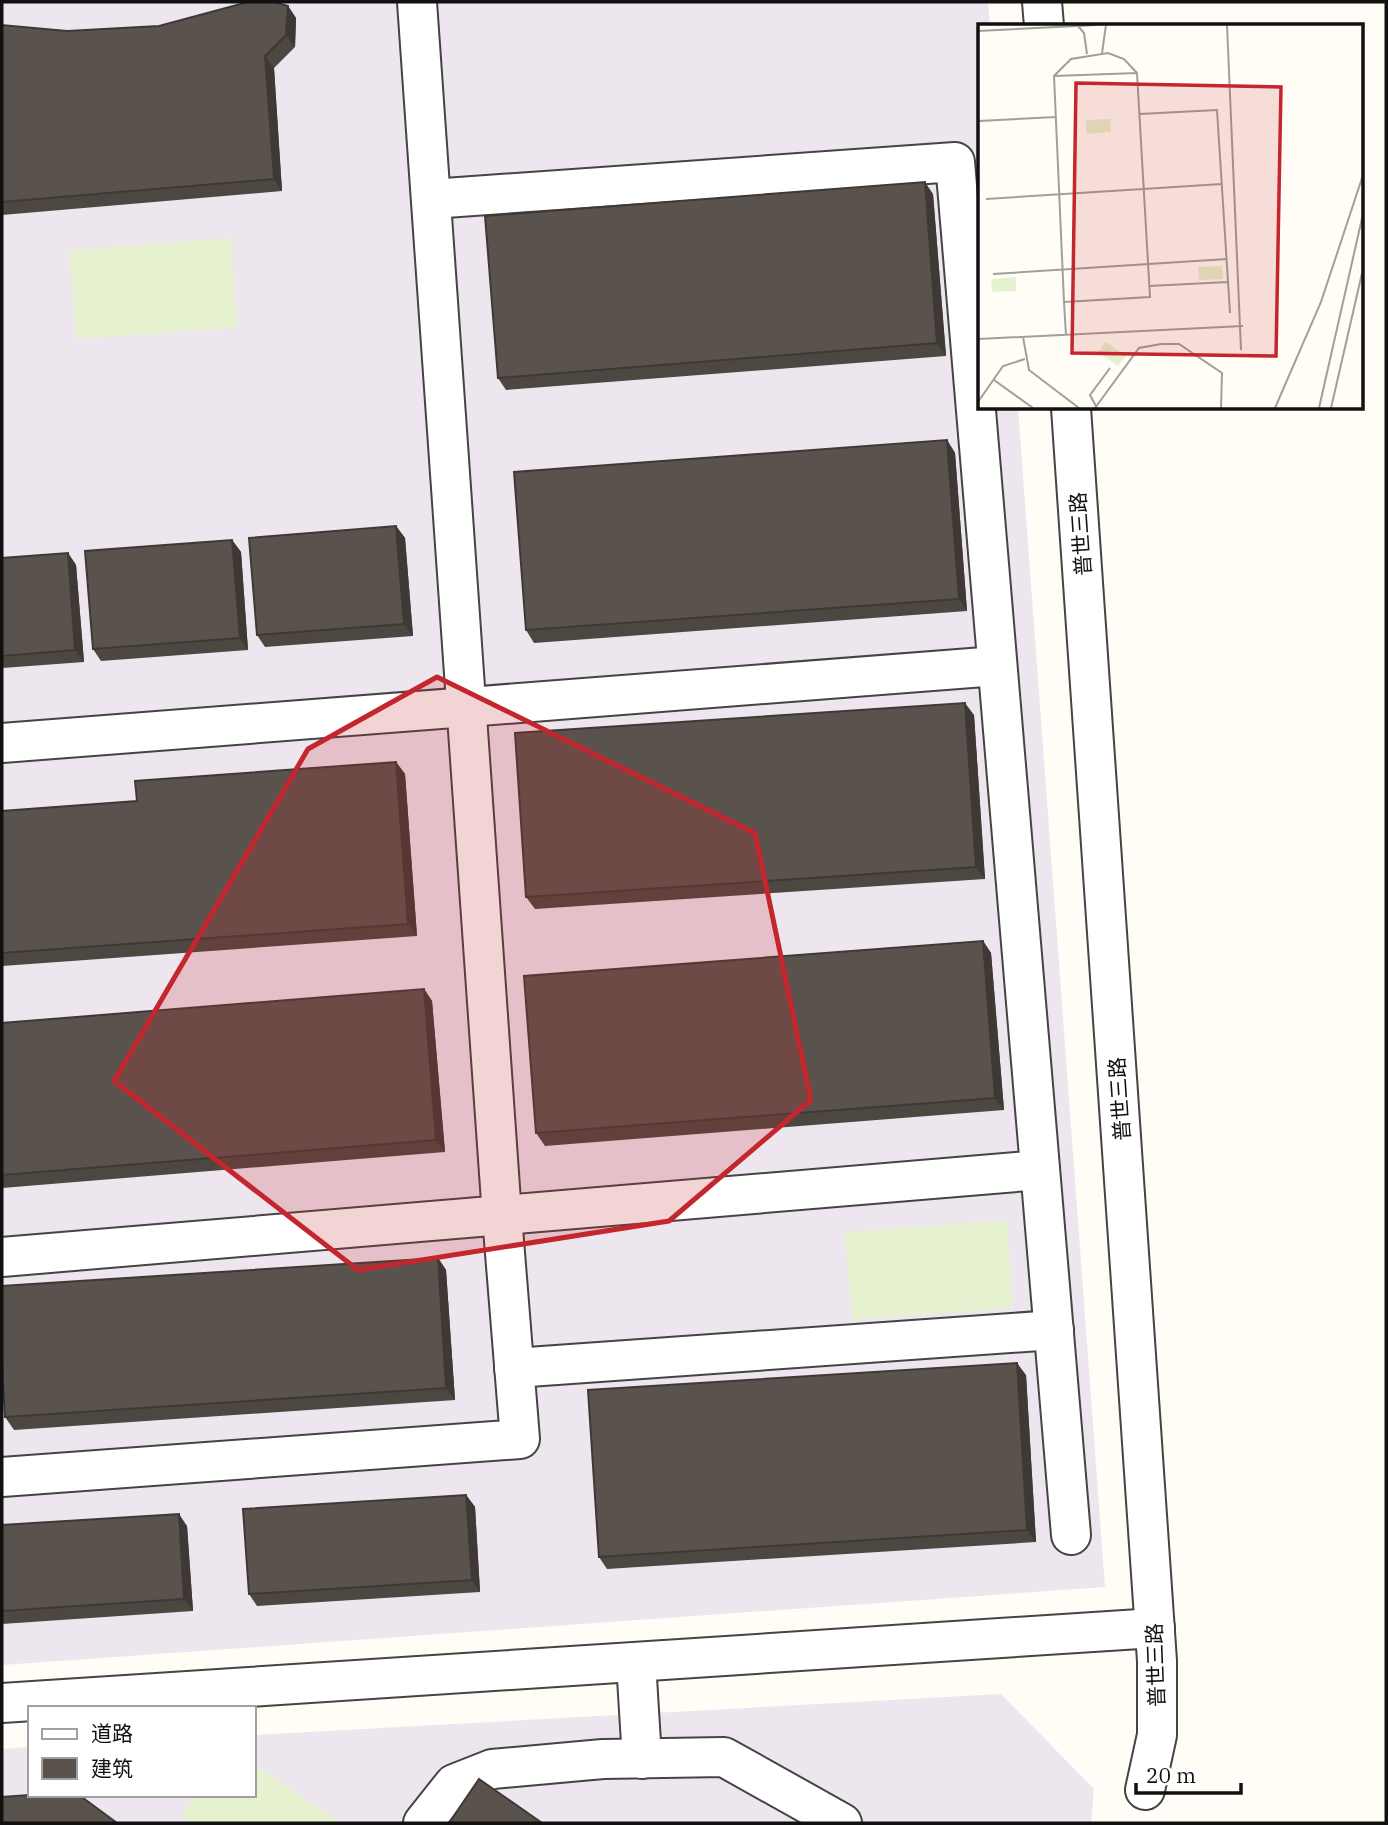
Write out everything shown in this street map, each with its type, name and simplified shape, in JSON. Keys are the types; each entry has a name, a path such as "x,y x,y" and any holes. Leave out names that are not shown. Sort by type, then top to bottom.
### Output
{"street":[{"path":"2,1477 520,1439 417,2"},
{"path":"1042,2 1044,24"},
{"path":"431,199 954,162 1071,1535"},
{"name":"普世三路","path":"1071,410 1157,1661 1157,1735 1145,1790"},
{"path":"2,743 997,666"},
{"path":"2,1257 1040,1170"},
{"path":"514,1368 1054,1330"},
{"path":"2,1703 1155,1628"},
{"path":"636,1662 642,1759"},
{"path":"423,1823 454,1784 492,1769 603,1759 724,1757 842,1823"}],"highlighted area":[{"path":"437,677 755,833 811,1100 669,1221 358,1270 114,1081 308,749"}],"shaded area":[{"path":"2,2 988,2 990,24 978,24 978,410 1018,410 1105,1587 2,1665"},
{"path":"1001,1694 1094,1789 1091,1823 2,1823 2,1749 28,1747 28,1797 256,1797 256,1735"}],"green space":[{"path":"231,238 237,328 76,339 69,250"},
{"path":"1007,1220 1013,1308 852,1320 845,1232"},
{"path":"256,1765 341,1823 191,1823 181,1816 194,1797 256,1797"}],"building":[{"path":"248,2 274,2 288,6 286,35 265,56 274,179 2,202 2,25 67,31 159,26"},
{"path":"925,182 937,343 498,378 485,216"},
{"path":"947,440 959,599 526,630 514,472"},
{"path":"396,526 404,624 257,635 249,538"},
{"path":"232,540 240,638 93,649 85,551"},
{"path":"68,553 75,650 2,656 2,558"},
{"path":"965,703 976,867 526,897 515,733"},
{"path":"396,762 408,924 2,953 2,811 137,801 135,781"},
{"path":"983,941 995,1098 536,1133 524,976"},
{"path":"424,989 436,1140 2,1175 2,1023"},
{"path":"438,1258 446,1388 5,1417 2,1286"},
{"path":"1017,1363 1027,1530 599,1557 588,1390"},
{"path":"466,1495 472,1580 249,1594 243,1509"},
{"path":"179,1514 184,1599 2,1611 2,1525"},
{"path":"479,1779 542,1823 449,1823"},
{"path":"2,1797 82,1797 117,1823 2,1823"}]}
